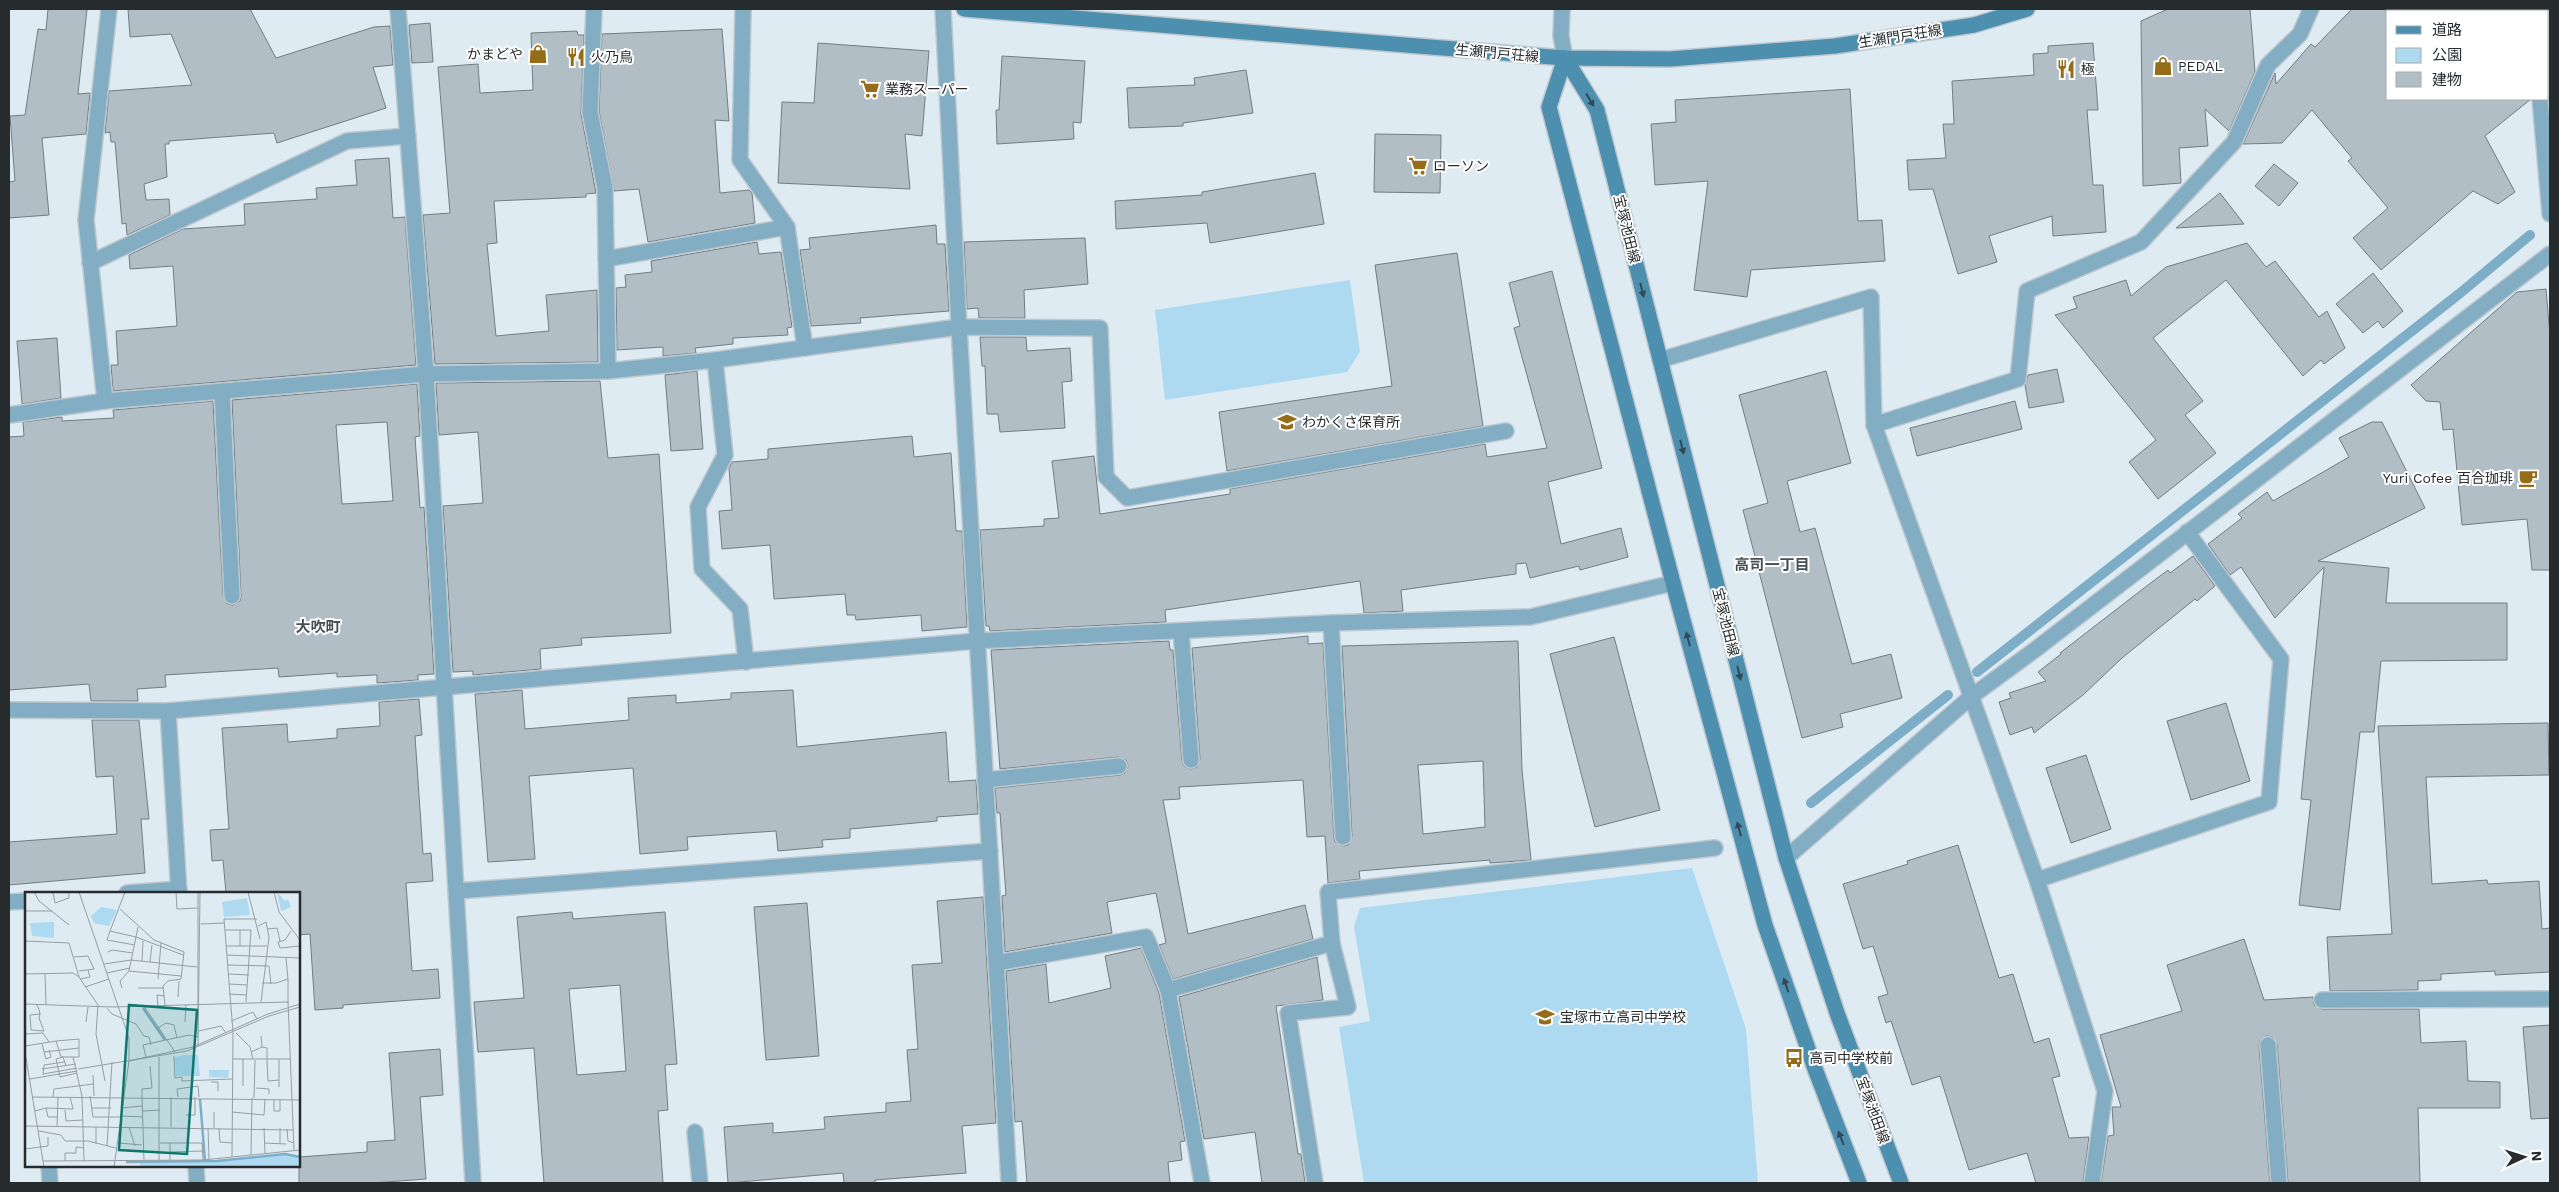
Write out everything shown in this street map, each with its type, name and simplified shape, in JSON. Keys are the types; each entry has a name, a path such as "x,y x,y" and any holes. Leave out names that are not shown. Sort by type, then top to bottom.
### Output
{"street":[{"path":"105,401 86,220 109,9"},
{"path":"398,9 426,374 457,891 472,1183"},
{"path":"594,9 590,112 604,188 608,371"},
{"path":"743,9 740,160 787,227 805,348"},
{"path":"943,9 976,641 1009,1183"},
{"name":"生瀬門戸荘線","path":"964,9 1565,58 1670,59 1835,46 1974,25 2027,9"},
{"path":"1562,9 1560,36 1565,58 1549,107 1673,583 1765,924 1815,1069 1859,1183"},
{"path":"1874,425 2018,379 2027,291 2142,242 2234,142 2268,65 2300,34 2311,9"},
{"name":"宝塚池田線","path":"1565,58 1596,110 1786,858 1837,1013 1901,1183"},
{"path":"2540,100 2548,167 2550,214"},
{"path":"90,263 347,141 408,136"},
{"path":"606,259 787,227"},
{"path":"1786,858 1972,696 2550,254"},
{"path":"1660,360 1871,297 1874,425 2037,880 2105,1090 2092,1183"},
{"path":"9,415 105,401 426,374 608,371 715,360 959,327 1100,328 1106,477 1127,498 1506,431"},
{"path":"715,360 725,456 698,507 702,569 740,609 746,662"},
{"path":"222,391 232,596"},
{"path":"2037,880 2269,802 2281,659 2187,532"},
{"path":"9,710 168,711 976,641 1330,623 1530,617 1673,583"},
{"path":"1330,623 1343,837"},
{"path":"1181,631 1190,760"},
{"path":"153,892 179,891 168,711"},
{"path":"985,780 1119,766"},
{"path":"1315,1183 1288,1013 1348,1007 1332,943 1328,892 1715,848"},
{"path":"457,891 990,851"},
{"path":"9,902 25,901"},
{"path":"996,963 1146,937 1168,990 1202,1183"},
{"path":"1168,990 1332,943"},
{"path":"2322,1000 2550,999"},
{"path":"2268,1045 2279,1183"},
{"path":"695,1132 700,1183"},
{"path":"49,1167 50,1183"},
{"path":"196,1167 196,1183"}],"green space":[{"path":"1350,280 1360,352 1347,372 1165,400 1155,310"},
{"name":"宝塚市立高司中学校","path":"1692,868 1746,1029 1758,1183 1364,1183 1339,1027 1370,1021 1354,927 1360,908"}],"building":[{"path":"48,9 87,9 78,94 90,93 86,134 42,138 49,215 9,218 9,182 15,181 10,116 25,115 38,29 46,30"},
{"path":"128,9 250,9 276,58 374,27 390,26 393,65 373,67 386,108 277,143 274,133 169,141 169,144 165,144 167,177 144,184 146,200 169,199 170,215 127,235 126,223 122,224 115,142 111,142 110,132 105,133 109,91 192,85 171,34 130,37"},
{"path":"2168,9 2250,9 2255,72 2229,131 2205,109 2208,146 2179,148 2181,183 2143,186 2141,21"},
{"path":"2352,9 2388,9 2386,10 2386,100 2530,100 2485,136 2515,192 2498,204 2473,191 2381,270 2353,238 2388,208 2348,161 2352,158 2312,110 2282,143 2243,144 2275,73 2276,84 2311,44 2315,47"},
{"path":"430,23 433,62 412,63 409,25"},
{"path":"722,29 729,121 715,120 720,193 749,190 752,193 755,223 648,242 639,189 614,191 599,111 602,34"},
{"path":"577,31 578,35 584,35 581,114 596,193 586,194 586,197 494,201 497,243 487,244 496,336 549,331 546,295 597,290 598,362 435,364 423,215 450,213 438,67 478,64 480,93 533,90 531,33"},
{"path":"818,43 929,51 922,136 905,134 910,189 778,183 782,102 814,103"},
{"path":"2093,43 2098,110 2087,110 2093,185 2103,185 2106,232 2053,236 2052,216 1989,236 1997,262 1958,274 1933,189 1909,190 1907,160 1946,158 1943,124 1954,124 1952,81 2034,75 2033,54 2048,53 2048,46"},
{"path":"1002,56 1085,61 1081,123 1073,122 1074,139 997,144 996,110 999,110"},
{"path":"1246,70 1253,113 1183,123 1183,126 1129,128 1127,88 1195,85 1194,78"},
{"path":"1850,89 1858,221 1882,220 1885,261 1751,270 1747,297 1694,290 1708,181 1655,185 1651,124 1676,122 1675,100"},
{"path":"1375,134 1441,135 1440,193 1374,192"},
{"path":"389,158 393,218 405,217 416,365 113,391 111,365 118,365 116,331 177,326 173,266 130,269 129,255 183,229 245,225 244,204 317,199 316,188 357,185 355,160"},
{"path":"2274,164 2298,183 2279,206 2255,186"},
{"path":"1315,173 1324,224 1210,243 1207,223 1116,229 1115,201 1202,195 1202,192"},
{"path":"2220,193 2244,224 2176,228"},
{"path":"936,225 937,244 945,244 949,311 860,318 861,323 811,326 800,250 810,249 809,238"},
{"path":"1085,238 1088,284 1024,290 1025,318 979,318 978,308 967,309 964,242"},
{"path":"757,242 759,254 781,252 792,327 787,328 788,335 733,338 733,344 695,348 696,353 663,356 663,347 617,350 616,288 626,287 625,275 652,272 651,261"},
{"path":"2247,243 2266,267 2275,261 2319,317 2327,311 2345,348 2324,364 2321,360 2303,376 2226,280 2153,338 2203,401 2185,415 2216,453 2158,499 2129,462 2156,440 2055,315 2077,308 2073,297 2126,280 2131,296 2166,267"},
{"path":"1457,253 1483,426 1227,471 1219,412 1392,386 1375,265"},
{"path":"1552,271 1602,468 1548,482 1561,544 1621,528 1628,557 1580,570 1579,566 1530,578 1526,563 1516,564 1516,574 1401,590 1403,611 1364,613 1360,581 1165,610 1166,622 990,631 989,626 986,626 980,530 1044,526 1044,519 1059,518 1052,461 1094,456 1100,514 1230,494 1230,489 1485,444 1487,457 1547,448 1514,328 1520,326 1509,283"},
{"path":"2373,273 2403,311 2383,328 2378,321 2363,333 2336,304"},
{"path":"2546,289 2550,336 2550,570 2532,570 2527,519 2462,525 2453,429 2443,430 2440,402 2426,401 2411,385 2517,292"},
{"path":"980,337 1026,337 1027,351 1070,348 1072,381 1062,382 1065,428 1000,432 998,414 987,414 985,366 982,366"},
{"path":"57,338 61,398 22,404 17,341"},
{"path":"2057,369 2064,402 2029,408 2025,385 2028,375"},
{"path":"697,371 703,449 671,451 665,375"},
{"path":"1826,371 1851,463 1787,481 1800,532 1815,528 1852,664 1891,654 1902,698 1840,714 1843,727 1802,738 1743,510 1768,503 1739,395"},
{"path":"600,381 608,458 659,454 671,633 581,638 582,645 540,649 541,669 473,675 473,671 453,672 443,506 483,503 478,432 439,435 436,383"},
{"path":"417,384 420,436 415,437 420,508 424,507 434,674 418,675 418,680 377,683 377,675 337,677 337,673 279,677 278,668 165,675 166,687 137,689 138,701 91,701 89,684 9,690 9,437 24,436 23,422 62,417 62,421 114,418 113,410 213,401 223,596 227,604 233,605 240,601 241,596 232,400","holes":["387,422 393,501 342,504 336,425"]},
{"path":"2015,401 2022,429 1917,456 1910,428"},
{"path":"2372,422 2382,422 2425,508 2318,561 2389,568 2386,603 2507,603 2507,660 2381,661 2374,732 2360,732 2340,910 2299,905 2311,800 2301,799 2324,567 2275,618 2241,567 2230,575 2208,544 2242,518 2238,514 2267,492 2273,501 2349,457 2339,438"},
{"path":"912,436 914,457 951,453 956,531 962,531 967,627 922,631 921,615 856,620 855,615 847,615 845,594 774,599 770,545 722,549 719,511 732,510 729,468 732,462 768,459 768,449"},
{"path":"2193,556 2215,586 2197,601 2195,599 2122,658 2083,695 2034,733 2032,727 2010,735 1999,702 2011,698 2009,693 2046,681 2038,672 2060,653 2168,570 2170,573"},
{"path":"1308,636 1308,644 1323,643 1334,838 1335,842 1343,846 1348,845 1352,836 1342,646 1518,641 1522,770 1531,860 1490,863 1490,860 1359,871 1360,879 1328,883 1325,836 1307,837 1303,780 1179,787 1180,799 1163,800 1188,934 1305,905 1313,939 1173,979 1159,945 1166,943 1156,893 1107,902 1112,933 1005,952 1002,896 1006,895 1000,813 997,813 995,788 1120,775 1125,773 1128,766 1126,760 1118,757 1000,769 991,650 1169,641 1170,650 1173,650 1182,761 1184,766 1191,769 1197,767 1200,759 1192,648","holes":["1483,761 1485,827 1423,834 1418,765"]},
{"path":"1614,637 1660,810 1595,827 1550,654"},
{"path":"522,690 525,729 629,720 628,698 676,695 676,703 731,699 731,693 793,690 797,747 946,732 949,782 976,780 978,814 937,817 937,821 850,829 850,838 822,840 823,847 778,851 776,831 687,837 688,850 640,854 633,768 529,776 535,859 488,862 475,694"},
{"path":"419,699 422,735 415,736 423,854 431,853 433,881 406,883 412,971 438,969 440,998 343,1005 343,1008 315,1010 310,934 300,935 300,892 226,892 223,860 212,861 210,830 229,829 222,728 287,724 288,742 337,738 337,729 380,726 379,702"},
{"path":"2226,703 2250,781 2191,800 2167,721"},
{"path":"92,720 139,720 149,819 141,819 145,873 9,885 9,842 117,834 113,776 96,777"},
{"path":"2548,723 2549,775 2426,777 2432,884 2487,880 2488,884 2539,881 2542,929 2550,928 2550,972 2495,975 2495,971 2441,974 2441,980 2418,981 2418,990 2330,991 2327,937 2392,934 2378,726"},
{"path":"2086,755 2111,829 2071,843 2046,768"},
{"path":"1958,845 1999,978 2013,974 2034,1043 2049,1038 2060,1076 2052,1078 2069,1138 2089,1137 2083,1183 2036,1183 2027,1153 1969,1170 1940,1076 1912,1085 1891,1021 1886,1023 1878,997 1888,994 1873,946 1863,949 1843,884 1908,864 1907,861"},
{"path":"983,897 996,1123 962,1126 966,1173 875,1180 875,1183 844,1183 843,1173 728,1183 724,1127 773,1123 773,1133 825,1129 824,1117 886,1112 886,1103 911,1101 907,1050 918,1049 912,965 942,963 937,901"},
{"path":"807,903 819,1056 766,1060 754,907"},
{"path":"572,912 573,919 665,912 677,1064 665,1065 668,1110 658,1111 663,1183 544,1183 534,1048 478,1052 474,1002 524,998 517,917","holes":["620,985 626,1071 577,1075 569,989"]},
{"path":"2244,939 2264,1000 2313,997 2314,1005 2322,1009 2419,1009 2421,1043 2466,1041 2468,1081 2500,1082 2500,1108 2418,1108 2420,1183 2288,1183 2277,1044 2272,1037 2267,1036 2260,1041 2259,1046 2270,1183 2101,1183 2108,1136 2114,1135 2112,1107 2121,1107 2100,1035 2182,1011 2167,965"},
{"path":"1141,948 1159,993 1185,1141 1180,1142 1182,1160 1168,1162 1170,1183 1027,1183 1022,1121 1015,1122 1006,971 1046,964 1049,1003 1111,988 1105,956"},
{"path":"1317,957 1323,1000 1276,1006 1298,1154 1301,1154 1305,1183 1262,1183 1255,1132 1204,1139 1179,997"},
{"path":"2550,1025 2550,1118 2531,1119 2523,1027"},
{"path":"440,1049 443,1095 420,1097 426,1179 372,1183 299,1183 300,1157 367,1152 367,1142 395,1140 389,1053"}],"waterway":[{"path":"1977,672 2459,294 2530,235"},
{"path":"1811,803 1948,695"}],"place":[{"name":"かまどや","path":"538,54"},
{"name":"火乃鳥","path":"576,57"},
{"name":"PEDAL","path":"2163,66"},
{"name":"極","path":"2066,69"},
{"name":"業務スーパー","path":"870,89"},
{"name":"ローソン","path":"1418,166"},
{"name":"わかくさ保育所","path":"1287,422"},
{"name":"Yuri Cofee 百合珈琲","path":"2528,478"},
{"name":"宝塚市立高司中学校","path":"1545,1017"},
{"name":"高司中学校前","path":"1794,1058"}],"district":[{"name":"高司一丁目","path":"1772,565"},
{"name":"大吹町","path":"318,627"}]}
